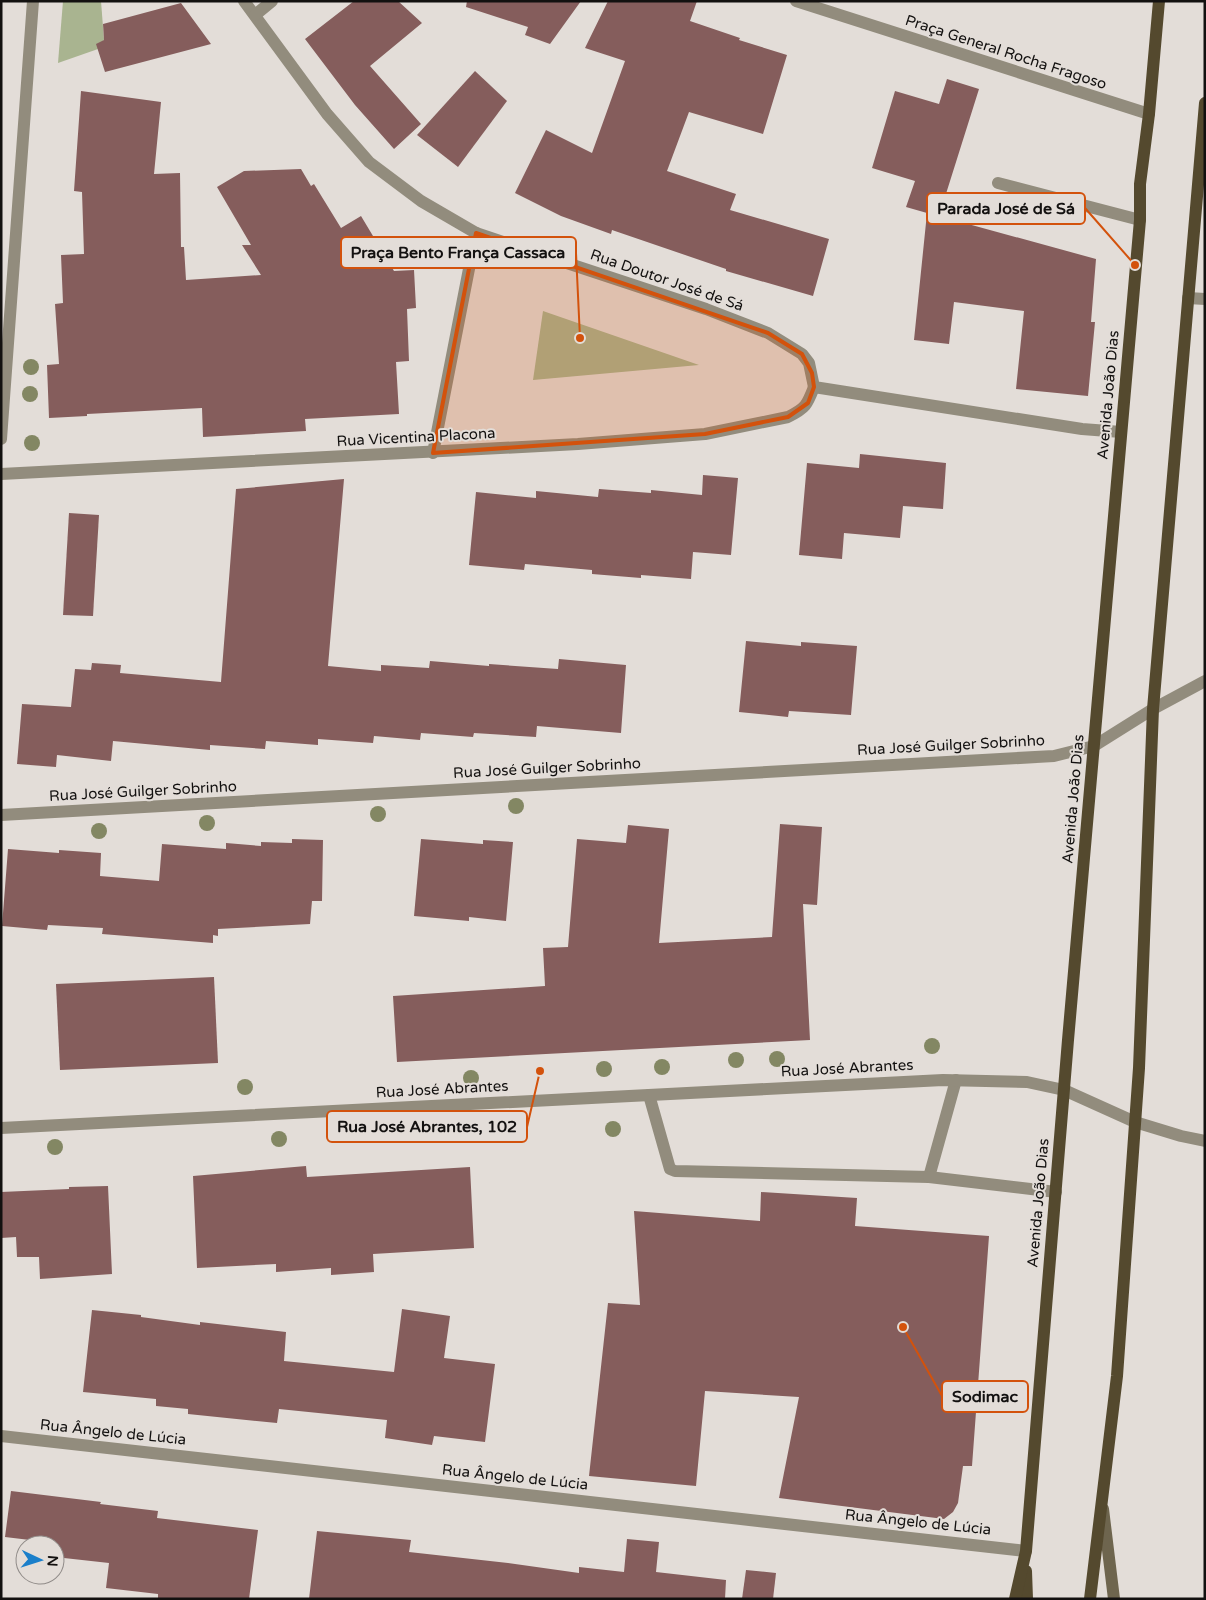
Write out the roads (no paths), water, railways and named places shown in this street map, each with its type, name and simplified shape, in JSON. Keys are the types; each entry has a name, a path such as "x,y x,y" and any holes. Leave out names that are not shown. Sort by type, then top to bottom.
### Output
{"main road":[{"name":"Avenida João Dias","path":"1015,1599 1026,1551 1140,220 1140,184 1149,114 1158,1"},
{"path":"1090,1599 1117,1376 1139,1058 1153,709 1188,298 1203,155 1205,103"},
{"path":"1102,1506 1114,1599"},
{"path":"1026,1551 1027,1599"}],"street":[{"path":"1,439 33,1"},
{"name":"Rua Doutor José de Sá","path":"244,1 327,114 370,162 421,201 476,233 706,309 768,333 802,354 809,363 814,387"},
{"path":"255,15 272,1"},
{"name":"Praça General Rocha Fragoso","path":"796,1 1149,114"},
{"path":"998,183 1140,220"},
{"path":"433,453 476,233"},
{"path":"1188,298 1205,299"},
{"path":"814,387 1082,429 1121,432"},
{"name":"Rua Vicentina Placona","path":"1,474 433,453 705,434 788,417 800,411 808,403 814,387"},
{"name":"Rua José Guilger Sobrinho","path":"1,815 1054,756 1094,746 1153,709 1205,681"},
{"path":"929,1177 956,1080"},
{"name":"Rua José Abrantes","path":"1,1128 956,1080 1027,1082 1064,1090 1135,1122 1205,1141"},
{"path":"649,1095 670,1169 675,1171 929,1177 1056,1192"},
{"name":"Rua Ângelo de Lúcia","path":"1,1436 1026,1551"}],"place":[{"name":"Parada José de Sá","path":"1135,265"},
{"name":"Praça Bento França Cassaca","path":"580,338"},
{"name":"Rua José Abrantes, 102","path":"540,1071"},
{"name":"Sodimac","path":"903,1327"}]}
